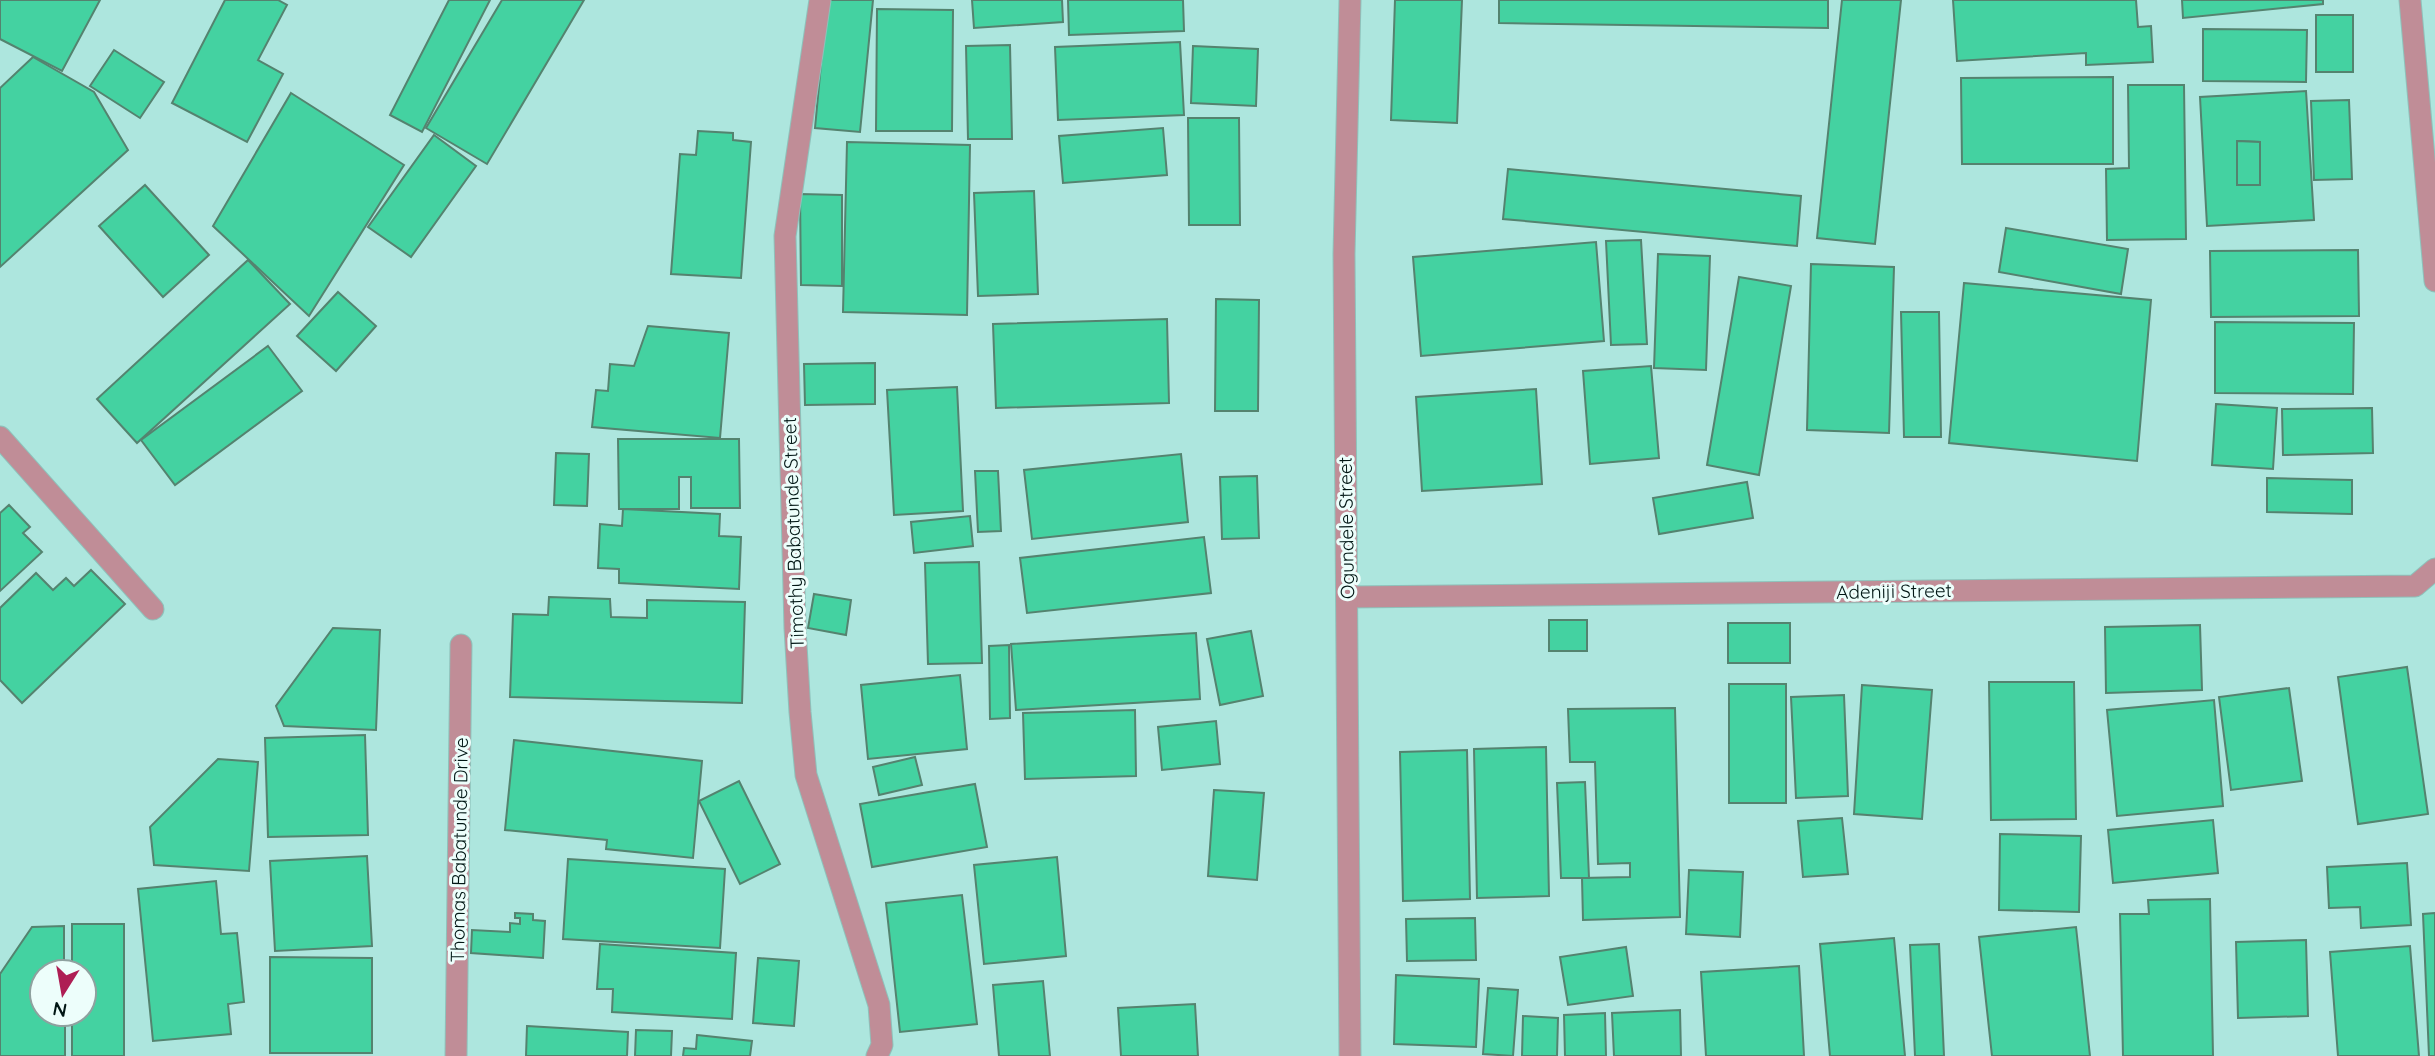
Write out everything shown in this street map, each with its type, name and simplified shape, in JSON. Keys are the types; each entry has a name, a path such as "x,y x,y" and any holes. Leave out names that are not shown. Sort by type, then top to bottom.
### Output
{"street":[{"name":"Timothy Babatunde Street","path":"820,0 785,236 795,628 806,775 879,1005 882,1045 877,1056"},
{"name":"Ogundele Street","path":"1350,0 1343,254 1350,1056"},
{"path":"2410,0 2435,281"},
{"path":"0,437 153,609"},
{"name":"Adeniji Street","path":"1346,597 2415,586 2435,569"},
{"name":"Thomas Babatunde Drive","path":"456,1056 461,645"}],"building":[{"path":"0,0 100,0 62,71 0,39"},
{"path":"225,0 278,0 287,5 258,60 283,74 247,142 172,103"},
{"path":"449,0 490,0 422,132 390,115"},
{"path":"502,0 584,0 487,164 426,128"},
{"path":"827,0 873,0 860,132 815,128"},
{"path":"972,0 1062,0 1063,22 974,28"},
{"path":"1068,0 1183,0 1184,31 1069,35"},
{"path":"1395,0 1462,0 1457,123 1391,120"},
{"path":"1499,0 1828,0 1828,28 1499,23"},
{"path":"1842,0 1901,0 1875,244 1817,238"},
{"path":"1953,0 2136,0 2138,27 2151,26 2153,62 2086,65 2086,53 1957,61"},
{"path":"2182,0 2323,0 2323,4 2183,18"},
{"path":"877,9 953,10 952,131 876,131"},
{"path":"2316,15 2353,15 2353,72 2316,72"},
{"path":"2203,29 2307,30 2306,82 2203,81"},
{"path":"1180,42 1184,115 1058,120 1055,47"},
{"path":"1010,45 1012,139 968,139 966,46"},
{"path":"1193,46 1258,49 1256,106 1191,103"},
{"path":"114,50 164,82 140,118 90,86"},
{"path":"33,57 94,92 128,150 0,267 0,88"},
{"path":"2113,77 2113,164 1962,164 1961,78"},
{"path":"2128,85 2184,85 2186,239 2107,240 2106,169 2129,168"},
{"path":"2306,91 2314,220 2207,226 2200,97","holes":["2237,141 2260,142 2260,185 2237,185"]},
{"path":"291,93 404,165 309,316 213,226"},
{"path":"2349,100 2352,179 2314,180 2311,101"},
{"path":"1188,118 1239,118 1240,225 1189,225"},
{"path":"1163,128 1167,175 1063,183 1059,136"},
{"path":"698,131 733,133 733,140 751,142 741,278 671,274 680,154 696,155"},
{"path":"434,135 476,166 411,257 368,227"},
{"path":"2237,141 2260,142 2260,185 2237,185"},
{"path":"847,142 970,145 967,315 843,312"},
{"path":"1508,169 1801,196 1797,246 1503,219"},
{"path":"145,185 209,255 163,297 99,226"},
{"path":"1034,191 1038,294 978,296 974,193"},
{"path":"800,194 842,195 842,286 801,285"},
{"path":"2006,228 2128,249 2121,294 1999,272"},
{"path":"1641,240 1647,344 1611,345 1606,241"},
{"path":"1596,242 1604,341 1421,356 1413,257"},
{"path":"2358,250 2359,316 2211,317 2210,251"},
{"path":"1658,254 1710,256 1706,370 1654,368"},
{"path":"248,260 290,304 137,443 97,399"},
{"path":"1811,264 1894,267 1889,433 1807,430"},
{"path":"1739,277 1791,286 1759,475 1707,465"},
{"path":"1964,283 2151,300 2137,461 1949,443"},
{"path":"338,292 376,326 336,371 297,336"},
{"path":"1216,299 1259,300 1258,411 1215,411"},
{"path":"1901,312 1939,312 1941,437 1904,437"},
{"path":"1167,319 1169,403 996,408 993,324"},
{"path":"2215,322 2354,323 2353,394 2215,393"},
{"path":"648,326 729,333 720,438 592,427 596,390 608,391 610,364 634,366"},
{"path":"268,346 302,391 175,485 141,440"},
{"path":"875,363 875,404 805,405 804,364"},
{"path":"1651,366 1659,458 1590,464 1583,371"},
{"path":"957,387 963,511 894,515 887,390"},
{"path":"1536,389 1542,484 1422,491 1416,397"},
{"path":"2216,404 2277,408 2273,469 2212,465"},
{"path":"2372,408 2373,453 2283,455 2282,409"},
{"path":"618,439 739,439 740,508 691,508 691,477 679,477 679,509 619,509"},
{"path":"556,453 589,454 587,506 554,505"},
{"path":"1181,454 1188,522 1032,539 1024,470"},
{"path":"975,471 998,471 1001,531 978,532"},
{"path":"1257,476 1259,538 1222,539 1220,477"},
{"path":"2267,478 2352,480 2352,514 2267,512"},
{"path":"1747,482 1753,518 1659,534 1653,498"},
{"path":"9,505 30,527 23,533 42,552 0,591 0,513"},
{"path":"623,509 720,514 719,536 741,537 739,589 619,583 619,569 598,568 600,524 622,526"},
{"path":"970,516 973,546 914,553 911,522"},
{"path":"1204,537 1211,593 1027,613 1020,558"},
{"path":"979,562 982,663 928,664 925,563"},
{"path":"91,570 125,604 22,703 0,680 0,608 36,573 53,590 66,578 74,586"},
{"path":"814,594 851,600 846,635 808,628"},
{"path":"549,597 610,599 611,617 647,618 647,600 745,602 742,703 510,697 513,614 548,615"},
{"path":"1549,620 1587,620 1587,651 1549,651"},
{"path":"1728,623 1790,623 1790,663 1728,663"},
{"path":"2200,625 2202,690 2106,693 2105,627"},
{"path":"333,628 380,630 376,730 284,726 276,706"},
{"path":"1251,631 1263,696 1220,705 1207,639"},
{"path":"1196,633 1200,699 1016,710 1011,644"},
{"path":"1009,645 1010,718 990,719 989,646"},
{"path":"2407,667 2428,814 2358,824 2338,677"},
{"path":"960,675 967,749 868,759 861,685"},
{"path":"1989,682 2074,682 2076,819 1991,820"},
{"path":"1729,684 1786,684 1786,803 1729,803"},
{"path":"1862,685 1932,690 1922,819 1854,814"},
{"path":"2289,688 2302,781 2231,790 2219,697"},
{"path":"1844,695 1848,796 1796,798 1791,697"},
{"path":"2214,700 2223,806 2117,816 2107,710"},
{"path":"1675,708 1680,917 1583,920 1582,878 1630,877 1630,863 1598,864 1595,762 1570,762 1568,709"},
{"path":"1135,710 1136,776 1025,779 1023,713"},
{"path":"1216,721 1220,764 1162,770 1158,727"},
{"path":"365,735 368,835 268,837 265,738"},
{"path":"514,740 702,761 693,858 606,849 607,840 505,830"},
{"path":"1546,747 1549,896 1477,898 1474,749"},
{"path":"1467,750 1470,899 1403,901 1400,752"},
{"path":"915,757 922,785 879,795 873,767"},
{"path":"218,759 258,762 249,871 154,865 150,827"},
{"path":"739,781 780,864 740,884 699,801"},
{"path":"1585,782 1589,878 1561,878 1557,783"},
{"path":"975,784 987,847 872,867 860,804"},
{"path":"1214,790 1264,793 1257,880 1208,876"},
{"path":"1842,818 1848,874 1803,877 1798,821"},
{"path":"2213,820 2218,873 2113,883 2108,830"},
{"path":"2000,834 2081,836 2079,912 1999,910"},
{"path":"367,856 372,946 275,951 270,861"},
{"path":"1057,857 1066,956 984,964 974,865"},
{"path":"568,859 725,869 720,948 563,939"},
{"path":"2407,863 2411,925 2361,928 2360,907 2329,908 2327,867"},
{"path":"1689,870 1743,872 1740,937 1686,934"},
{"path":"216,881 221,934 237,933 244,1002 228,1004 231,1034 153,1041 138,889"},
{"path":"962,895 977,1024 900,1032 886,903"},
{"path":"2210,899 2213,1056 2123,1056 2120,914 2149,914 2148,900"},
{"path":"515,913 533,914 533,920 545,921 543,958 471,953 472,930 510,932 510,923 520,924 520,918 515,918"},
{"path":"2435,913 2435,1056 2429,1056 2423,914"},
{"path":"1475,918 1476,960 1407,961 1406,919"},
{"path":"72,924 124,924 124,1056 72,1056 72,1028 98,1028 98,958 72,958"},
{"path":"64,926 64,958 28,958 28,1028 65,1028 65,1056 0,1056 0,974 32,927"},
{"path":"2076,927 2090,1056 1992,1056 1979,937"},
{"path":"1894,938 1905,1056 1830,1056 1820,944"},
{"path":"2306,940 2308,1016 2238,1018 2236,942"},
{"path":"600,944 736,953 732,1019 612,1012 613,989 597,989"},
{"path":"1939,944 1944,1056 1915,1056 1910,945"},
{"path":"2410,946 2419,1056 2338,1056 2330,952"},
{"path":"1626,947 1633,996 1568,1005 1560,957"},
{"path":"270,957 372,958 372,1053 270,1053"},
{"path":"758,958 799,961 794,1026 753,1023"},
{"path":"1799,966 1804,1056 1706,1056 1701,972"},
{"path":"1396,975 1479,979 1476,1047 1394,1044"},
{"path":"1043,981 1050,1056 999,1056 993,985"},
{"path":"1488,988 1518,990 1513,1056 1483,1054"},
{"path":"1195,1004 1198,1056 1121,1056 1118,1008"},
{"path":"1680,1010 1681,1056 1614,1056 1612,1013"},
{"path":"1605,1013 1606,1056 1565,1056 1564,1015"},
{"path":"1523,1016 1558,1018 1557,1056 1522,1056"},
{"path":"527,1026 628,1032 627,1056 526,1056"},
{"path":"636,1030 672,1031 671,1056 635,1056"},
{"path":"697,1035 752,1041 750,1056 683,1056 684,1048 696,1049"}]}
